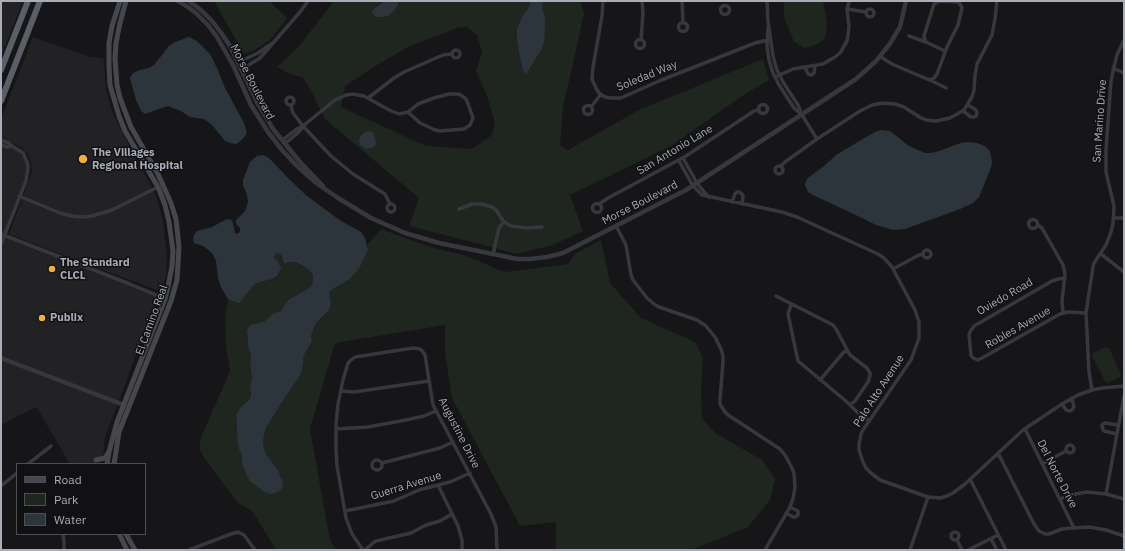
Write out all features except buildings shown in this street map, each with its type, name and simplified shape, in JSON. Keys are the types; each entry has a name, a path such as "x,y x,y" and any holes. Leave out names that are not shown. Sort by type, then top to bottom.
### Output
{"highway":[{"path":"1,70 28,1"},
{"path":"1,101 40,1"}],"main road":[{"name":"El Camino Real","path":"106,463 117,422 165,298 172,266 170,222 165,205 158,187 125,131 110,85 109,52 112,26 120,1"},
{"name":"El Camino Real","path":"114,463 120,432 171,301 177,280 179,247 176,219 164,184 131,127 117,85 115,52 120,23 126,1"},
{"path":"109,52 115,52"},
{"path":"113,98 120,97"},
{"path":"158,187 164,184"},
{"path":"165,298 171,301"},
{"path":"124,404 130,407"},
{"path":"104,463 96,460 105,458 108,452"},
{"path":"119,535 127,550"},
{"path":"126,535 135,550"},
{"path":"123,544 129,541"}],"street":[{"name":"Morse Boulevard","path":"178,1 188,7 208,25 223,46 235,68 251,105 268,132 278,146 304,173 315,182 371,218 422,239 517,259 547,258 563,253 695,184 802,115 856,79 881,57 900,27 906,1"},
{"name":"Morse Boulevard","path":"189,1 202,11 222,34 230,46 257,102 273,129 300,162 325,188"},
{"path":"591,107 601,94 593,83 592,74 602,16 603,1"},
{"path":"641,40 643,13 642,1"},
{"path":"682,1 683,23"},
{"path":"767,1 769,41 775,62 780,75 817,139"},
{"path":"775,78 793,69 823,64 835,58 843,47 848,35 849,26 847,9 849,1"},
{"path":"781,166 784,162 817,139 864,109 877,104 900,106 920,118 931,121 945,120 963,111 968,105 974,90 977,64 992,35 997,1"},
{"path":"235,68 240,66 244,68 252,64 264,53 306,2"},
{"path":"926,42 924,38 933,6 936,2 958,2 961,6 961,13 958,25 945,51 937,74 931,79"},
{"path":"847,9 866,12"},
{"path":"909,36 945,51"},
{"name":"San Marino Drive","path":"1092,390 1088,366 1086,313 1094,263 1109,239 1114,218 1114,206 1105,162 1114,68 1117,55 1124,40"},
{"path":"769,41 767,46 769,59 775,78 794,108 802,115"},
{"name":"Soledad Way","path":"601,94 611,98 622,98 726,54 755,43 769,41"},
{"path":"240,66 242,61 271,44"},
{"path":"368,98 404,72 443,55 451,54"},
{"path":"881,57 892,64 931,79 946,88"},
{"path":"805,67 808,74 811,75 814,73 815,66"},
{"path":"1114,68 1124,72"},
{"path":"278,146 285,138 303,126 328,105 341,97 353,94 358,94 368,98 399,114 408,112 424,101 442,96 459,94 465,98 473,118 470,125 464,129 440,131 420,123 408,112"},
{"path":"963,111 971,117 976,116 976,110 968,105"},
{"path":"291,106 293,113 320,145 353,174 385,194 390,204"},
{"name":"San Antonio Lane","path":"599,204 679,161 754,111 759,110"},
{"path":"1,140 9,143 23,153 28,162 28,174 3,234 1,244"},
{"path":"1,145 7,147 12,146"},
{"name":"Palo Alto Avenue","path":"683,158 695,184"},
{"name":"Palo Alto Avenue","path":"679,161 702,195 797,216 878,254 884,258 893,269 913,305 917,316 919,338 911,360 861,434 859,444 861,456 866,468 880,480 928,497 940,498 947,496 970,479 1024,429 1062,404 1072,398 1092,390 1124,386"},
{"path":"19,196 72,216 82,217 92,216 112,210 158,187"},
{"path":"732,202 735,194 739,192 742,194 742,204"},
{"path":"459,209 472,204 482,204 496,210 504,222 511,226 522,228 542,227"},
{"path":"1114,218 1124,218"},
{"path":"493,254 499,228 504,222"},
{"path":"1038,225 1042,228 1063,265 1065,278 1062,301 1063,313"},
{"path":"616,226 626,246 633,280 647,298 659,307 697,320 706,326 715,336 723,356 720,399 722,408 728,415 774,444 785,455 791,466 795,480 794,493 790,507 765,550"},
{"path":"3,234 165,298"},
{"path":"893,269 918,255 923,254"},
{"path":"1101,254 1124,272"},
{"name":"Oviedo Road","path":"970,345 970,332 974,326 1052,281 1065,278"},
{"path":"776,296 791,305 833,325 850,355 867,368 870,373 868,382 855,401 850,405"},
{"path":"791,305 788,314 797,359 802,365 869,421"},
{"name":"Robles Avenue","path":"970,345 973,358 978,360 1063,313 1086,313"},
{"name":"Augustine Drive","path":"364,550 352,534 346,518 337,466 336,429 338,404 341,391 348,363 352,358 413,348 420,349 425,355 432,401 494,521 497,535 497,550"},
{"path":"820,380 842,353 847,350"},
{"path":"1,358 124,404"},
{"path":"341,391 354,392 429,381"},
{"path":"1106,494 1124,396"},
{"path":"1062,404 1066,410 1072,410 1074,407 1072,398"},
{"path":"336,429 368,427 406,420 436,411"},
{"path":"1116,434 1104,431 1102,426 1104,423 1118,425"},
{"name":"Del Norte Drive","path":"1024,429 1074,528"},
{"path":"382,463 440,448 453,442"},
{"path":"29,463 51,446"},
{"path":"1042,464 1066,451"},
{"path":"998,453 1034,524 1040,531 1045,534 1049,534 1074,528 1098,528 1124,536"},
{"name":"Guerra Avenue","path":"345,511 399,500 419,490 457,479 470,473"},
{"path":"1,486 16,474"},
{"path":"970,479 1006,550"},
{"path":"438,485 460,533 462,550"},
{"path":"1060,499 1070,494 1087,492 1106,494 1124,499"},
{"path":"911,550 928,497"},
{"path":"786,513 793,518 798,515 798,511 790,507"},
{"path":"364,550 376,541 411,533 426,525 440,521 452,514"},
{"path":"189,550 238,532 244,535 255,550"},
{"path":"63,535 64,550"},
{"path":"968,550 998,535"},
{"path":"991,538 997,550"},
{"path":"957,540 962,550"}],"shaded area":[{"path":"1,1 23,1 1,57"},
{"name":"The Villages Regional Hospital","path":"33,37 90,57 103,58 106,89 112,111 157,199 163,220 167,255 166,275 161,290 157,290 89,265 9,234 32,172 28,154 21,147 1,137 1,119"},
{"path":"1,139 20,148 26,154 30,164 30,172 7,234 8,235 156,292 161,292 164,289 153,308 119,401 1,356"},
{"path":"1,360 118,404 105,436 103,457 94,459 94,462 98,463 69,463 37,408 34,408 1,425"}],"green space":[{"path":"214,1 269,1 287,18 270,40 255,50 244,54"},
{"path":"334,1 581,1 584,14 563,108 560,145 568,150 639,110 763,59 769,80 745,94 671,146 570,195 583,231 553,245 516,254 409,226 419,198 325,119 308,85 302,77 291,74 277,67 300,45","holes":["467,27 477,35 482,52 476,71 487,96 495,123 492,135 472,149 426,146 341,107 345,86 410,46 457,28"]},
{"path":"784,1 823,1 827,23 825,38 818,44 805,48 794,42 784,17"},
{"path":"381,229 427,246 463,255 505,272 568,264 575,254 601,240 610,283 641,318 695,342 703,358 701,391 702,418 715,433 762,460 775,479 770,500 748,527 691,550 556,550 556,522 520,526 452,398 445,353 445,325 335,343 310,429 330,540 336,550 276,550 253,512 237,502 205,459 199,448 202,435 230,371 226,345 225,317 228,299 238,303 257,283 277,276 282,267 274,258 276,253 281,255 283,263 286,264 296,262 307,268 313,275 312,286 294,296 281,311 272,314 265,321 255,324 247,333 248,346 251,356 251,396 238,412 236,419 238,445 242,452 242,464 249,480 282,478 266,454 263,444 266,428 299,377 302,370 304,355 312,341 311,336 315,325 329,312 331,304 329,292 353,276 360,267 368,250 367,245"},
{"path":"1106,347 1109,348 1121,374 1120,377 1108,383 1105,381 1092,356 1093,353"}],"water":[{"path":"385,1 398,1 398,5 388,16 378,17 372,14 374,9"},
{"path":"531,1 543,1 542,9 545,16 545,28 544,42 541,50 526,74 521,62 517,39 517,29"},
{"path":"189,37 197,41 210,54 225,88 244,123 247,133 242,140 236,144 225,141 212,125 204,119 190,117 181,111 168,106 145,114 141,111 136,100 130,78 133,73 154,65 169,46"},
{"path":"369,131 374,134 376,142 374,147 367,149 360,145 359,141 361,135"},
{"path":"877,131 890,131 909,146 925,153 939,151 967,142 985,146 989,150 992,163 979,197 973,203 960,209 905,229 893,230 876,225 808,192 805,185 808,178 836,155"},
{"path":"263,155 269,158 307,196 341,221 361,232 365,238 368,250 360,267 353,276 329,292 331,304 329,311 315,325 311,336 312,341 304,355 302,370 299,377 266,428 263,444 266,454 278,470 283,483 282,488 278,492 272,494 262,490 249,480 242,464 242,453 240,452 238,445 236,415 251,396 251,356 248,346 247,331 251,325 265,321 272,314 281,311 288,300 312,286 313,275 307,268 296,262 284,264 281,255 276,253 274,258 282,267 277,276 257,283 238,303 228,299 221,287 218,278 216,261 212,253 203,246 194,243 193,240 197,231 212,227 227,219 232,220 235,233 237,234 240,232 240,228 236,224 236,220 245,211 248,202 243,180 250,162 257,156"}],"place":[{"name":"The Villages Regional Hospital","path":"83,159"},
{"name":"The Standard CLCL","path":"52,269"},
{"name":"Publix","path":"42,318"}]}
